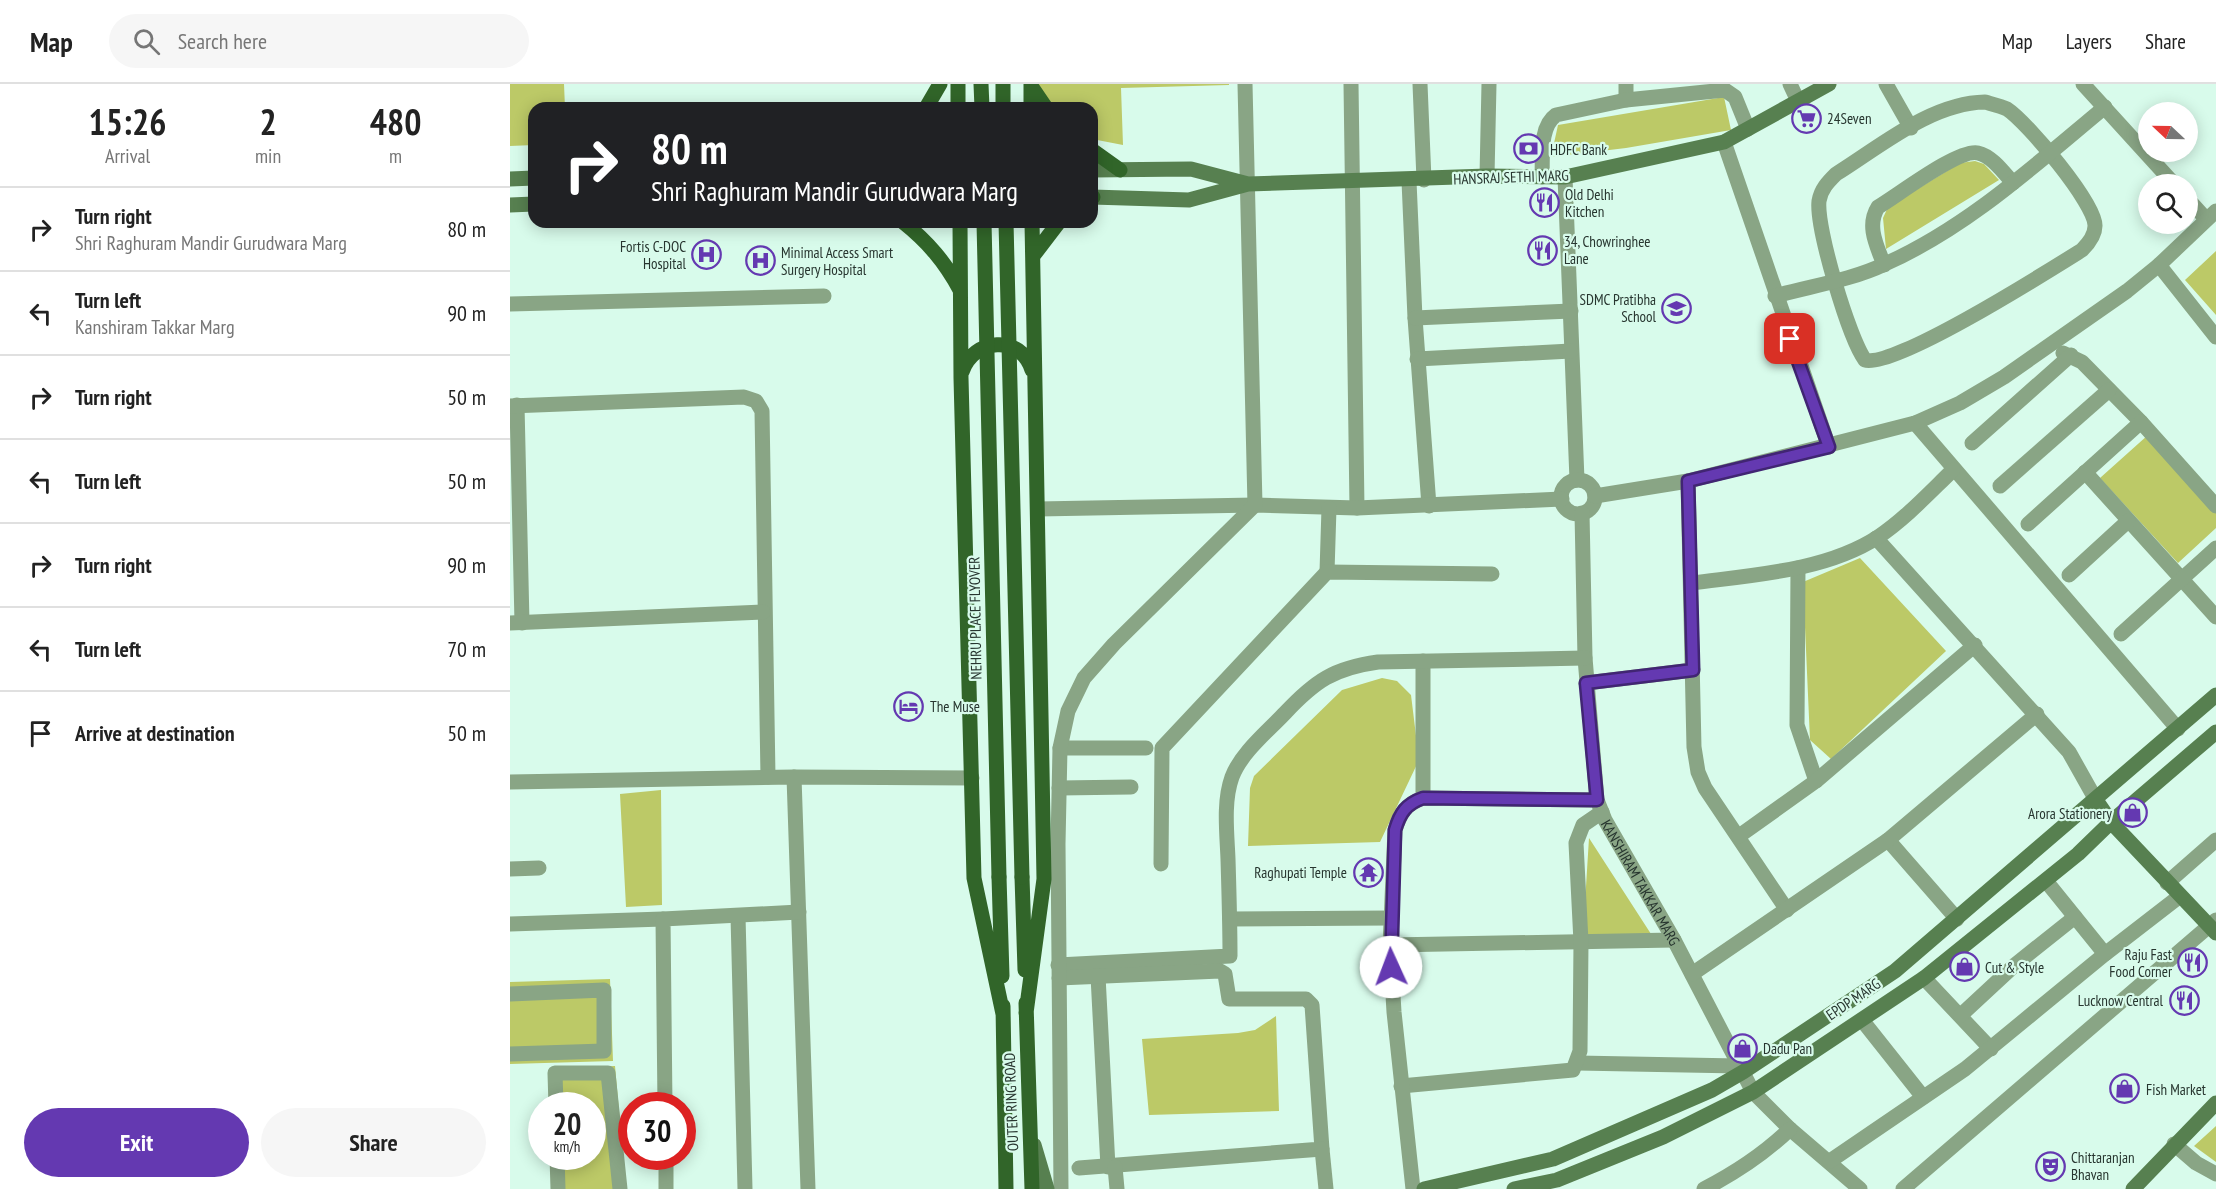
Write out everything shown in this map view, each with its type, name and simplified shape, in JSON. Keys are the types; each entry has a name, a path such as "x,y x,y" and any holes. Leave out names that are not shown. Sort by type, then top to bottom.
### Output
{"main road":[{"path":"930,102 940,84"},
{"path":"958,84 958,102"},
{"path":"981,84 982,102"},
{"path":"1002,84 1003,102"},
{"name":"HANSRAJ SETHI MARG","path":"1098,197 1190,200 1248,184 1487,176 1565,177 1724,142 1829,84"},
{"path":"1031,85 1031,102"},
{"path":"1031,85 1042,102"},
{"path":"1098,154 1120,170"},
{"name":"HANSRAJ SETHI MARG","path":"1098,170 1191,169 1248,184"},
{"path":"510,179 528,178"},
{"path":"510,205 528,204"},
{"path":"910,228 927,242 947,265 962,293"},
{"path":"960,228 961,378 974,878 1003,1014"},
{"name":"NEHRU PLACE FLYOVER","path":"984,228 1003,1014"},
{"path":"1006,228 1026,1013"},
{"path":"1026,1013 1044,879 1032,228"},
{"path":"1033,256 1054,228"},
{"path":"961,378 972,354 996,344 1013,347 1026,358 1034,382"},
{"name":"EPDP MARG","path":"1424,1189 1553,1159 1712,1090 1895,971 2216,695"},
{"name":"EPDP MARG","path":"1514,1189 1557,1180 1642,1146 1753,1092 1924,978 2046,881 2078,854 2110,822 2216,732"},
{"path":"2096,800 2110,822 2167,883 2214,926"},
{"name":"OUTER RING ROAD","path":"1026,1013 1032,1189"},
{"name":"OUTER RING ROAD","path":"1003,1014 1005,1189"},
{"path":"2133,1189 2216,1103"},
{"path":"1030,1134 1047,1189"}],"street":[{"path":"1061,1189 1058,971 1059,788 1060,748 1068,711 1084,678 1114,644 1255,506 1245,84"},
{"path":"1351,84 1357,508"},
{"path":"1420,84 1415,318 1429,506"},
{"path":"1487,176 1489,84"},
{"path":"1626,84 1626,100"},
{"path":"1790,84 1798,101"},
{"path":"1886,84 1911,128"},
{"path":"2083,84 2165,174"},
{"path":"1542,177 1548,121 1556,115 1626,100 1725,90 1735,97 1748,129"},
{"path":"1985,102 2006,108 2024,123 2049,153 2081,194 2095,226 2092,239 2082,250 2064,262 1925,341 1877,362 1865,360 1834,279 1819,213 1820,198 1826,185 1836,174 1911,128 1947,108 1966,103 1985,102"},
{"path":"1775,296 1884,265 1955,225 2013,183 2105,107"},
{"path":"1724,142 1775,296 1829,447"},
{"path":"1884,265 1873,234 1873,215 1878,207 1961,155 1979,153 1988,158 2013,183"},
{"path":"1565,177 1577,480"},
{"path":"1595,496 1688,481 1829,447 1915,423 1960,403 1995,382 2159,265 2211,215 2198,206"},
{"path":"2159,265 2216,337"},
{"path":"510,304 824,296"},
{"path":"1415,318 1571,310"},
{"path":"2044,347 2071,355 2082,362 2216,506"},
{"path":"1418,359 1571,351"},
{"path":"1972,443 2071,355"},
{"path":"2000,486 2109,390"},
{"path":"763,612 516,623 514,406 744,397 756,401 762,411 763,612 768,777"},
{"path":"2028,524 2140,422"},
{"path":"1915,423 1953,470 2015,537 2178,729"},
{"path":"1692,582 1798,568 1876,538 1911,511 1953,470"},
{"path":"2085,472 2215,615"},
{"path":"1577,480 1589,484 1595,496 1591,507 1582,513 1570,512 1562,499 1564,487 1577,480"},
{"path":"1688,481 1694,747 1698,772 1705,789 1787,910"},
{"path":"1038,509 1255,506 1357,508 1562,499"},
{"path":"1161,864 1162,748 1327,573 1329,508"},
{"name":"KANSHIRAM TAKKAR MARG","path":"1582,513 1586,683 1599,806 1674,940 1753,1092 1790,1129 1860,1189"},
{"path":"2069,575 2128,521"},
{"path":"1876,538 1975,645 2069,752 2096,800"},
{"path":"2121,634 2180,578 2216,548"},
{"path":"1798,568 1797,725 1816,781"},
{"path":"1327,573 1492,574"},
{"path":"1739,836 1816,781 1975,645"},
{"path":"1058,971 1230,956 1228,797 1233,776 1247,753 1298,699 1322,679 1348,666 1423,661 1585,658"},
{"path":"1423,661 1423,798"},
{"path":"1586,683 1693,670"},
{"path":"1692,974 1888,840 2037,714"},
{"path":"1060,748 1146,748"},
{"path":"510,782 768,777 972,778"},
{"path":"794,777 808,1189"},
{"path":"1059,788 1131,787"},
{"path":"1413,1189 1401,1086 1390,945 1395,830 1399,815 1410,803 1423,798 1599,806"},
{"path":"1401,1086 1563,1073 1573,1070 1580,1052 1581,942 1578,834 1599,806"},
{"path":"1888,840 1957,919"},
{"path":"2167,883 2216,840"},
{"path":"510,868 539,868"},
{"path":"2046,881 2105,954"},
{"path":"1830,1161 1991,1049 2105,954 2180,896"},
{"path":"510,924 799,912"},
{"path":"738,916 745,1189"},
{"path":"1961,1015 2016,964 2075,917"},
{"path":"1230,919 1391,918"},
{"path":"663,919 665,1092"},
{"path":"1903,1189 2214,926"},
{"path":"1390,945 1674,940"},
{"path":"1058,971 1098,976 1220,971 1226,979 1227,995 1233,1000 1310,1001 1326,1189"},
{"path":"1098,976 1112,1167 1117,1189"},
{"path":"1924,978 1991,1049"},
{"path":"510,994 604,990 604,1051 510,1054"},
{"path":"1862,1020 1923,1097"},
{"path":"561,1052 562,1073"},
{"path":"1577,1064 1741,1069"},
{"path":"556,1092 555,1073 608,1073 620,1189"},
{"path":"1704,1189 1742,1169 1765,1153 1790,1129"},
{"path":"2174,1144 2196,1163 2216,1174"},
{"path":"1079,1168 1322,1149"},
{"path":"557,1170 558,1189"},
{"path":"666,1170 666,1189"}],"green space":[{"path":"510,84 564,84 565,102 528,102 528,145 510,146"},
{"path":"1038,84 1229,84 1121,88 1123,145 1098,140 1098,102 1048,102"},
{"path":"1724,97 1731,130 1626,148 1551,157 1558,125"},
{"path":"1975,161 1984,164 1999,180 1886,249 1883,218 1888,207 1960,163"},
{"path":"2216,251 2216,315 2185,280"},
{"path":"2148,435 2216,510 2216,528 2178,563 2100,478"},
{"path":"1860,558 1946,651 1831,759 1810,740 1803,582"},
{"path":"1382,678 1397,681 1411,695 1419,760 1380,842 1248,846 1250,788 1254,776 1342,690"},
{"path":"661,790 662,905 626,907 620,794"},
{"path":"1589,838 1651,934 1583,935"},
{"path":"610,979 613,1061 510,1064 510,982"},
{"path":"1276,1016 1279,1111 1149,1115 1142,1039 1238,1033 1255,1030"},
{"path":"615,1066 618,1100 618,1170 624,1170 626,1189 553,1189 552,1170 606,1170 606,1092 551,1092 550,1068"},
{"path":"2216,1126 2216,1162 2194,1146"}],"place":[{"name":"24Seven","path":"1806,118"},
{"name":"HDFC Bank","path":"1529,149"},
{"name":"Old Delhi Kitchen","path":"1544,203"},
{"name":"34, Chowringhee Lane","path":"1543,250"},
{"name":"Fortis C-DOC Hospital","path":"707,255"},
{"name":"Minimal Access Smart Surgery Hospital","path":"760,261"},
{"name":"SDMC Pratibha School","path":"1677,308"},
{"name":"The Muse","path":"909,706"},
{"name":"Arora Stationery","path":"2133,813"},
{"name":"Raghupati Temple","path":"1368,872"},
{"name":"Raju Fast Food Corner","path":"2193,963"},
{"name":"Cut & Style","path":"1964,967"},
{"name":"Lucknow Central","path":"2184,1000"},
{"name":"Dadu Pan","path":"1742,1048"},
{"name":"Fish Market","path":"2125,1089"},
{"name":"Chittaranjan Bhavan","path":"2050,1166"}],"route":[{"path":"1391,967 1395,830 1399,815 1410,803 1423,798 1597,800 1586,683 1693,670 1688,481 1829,447 1790,339"}]}
